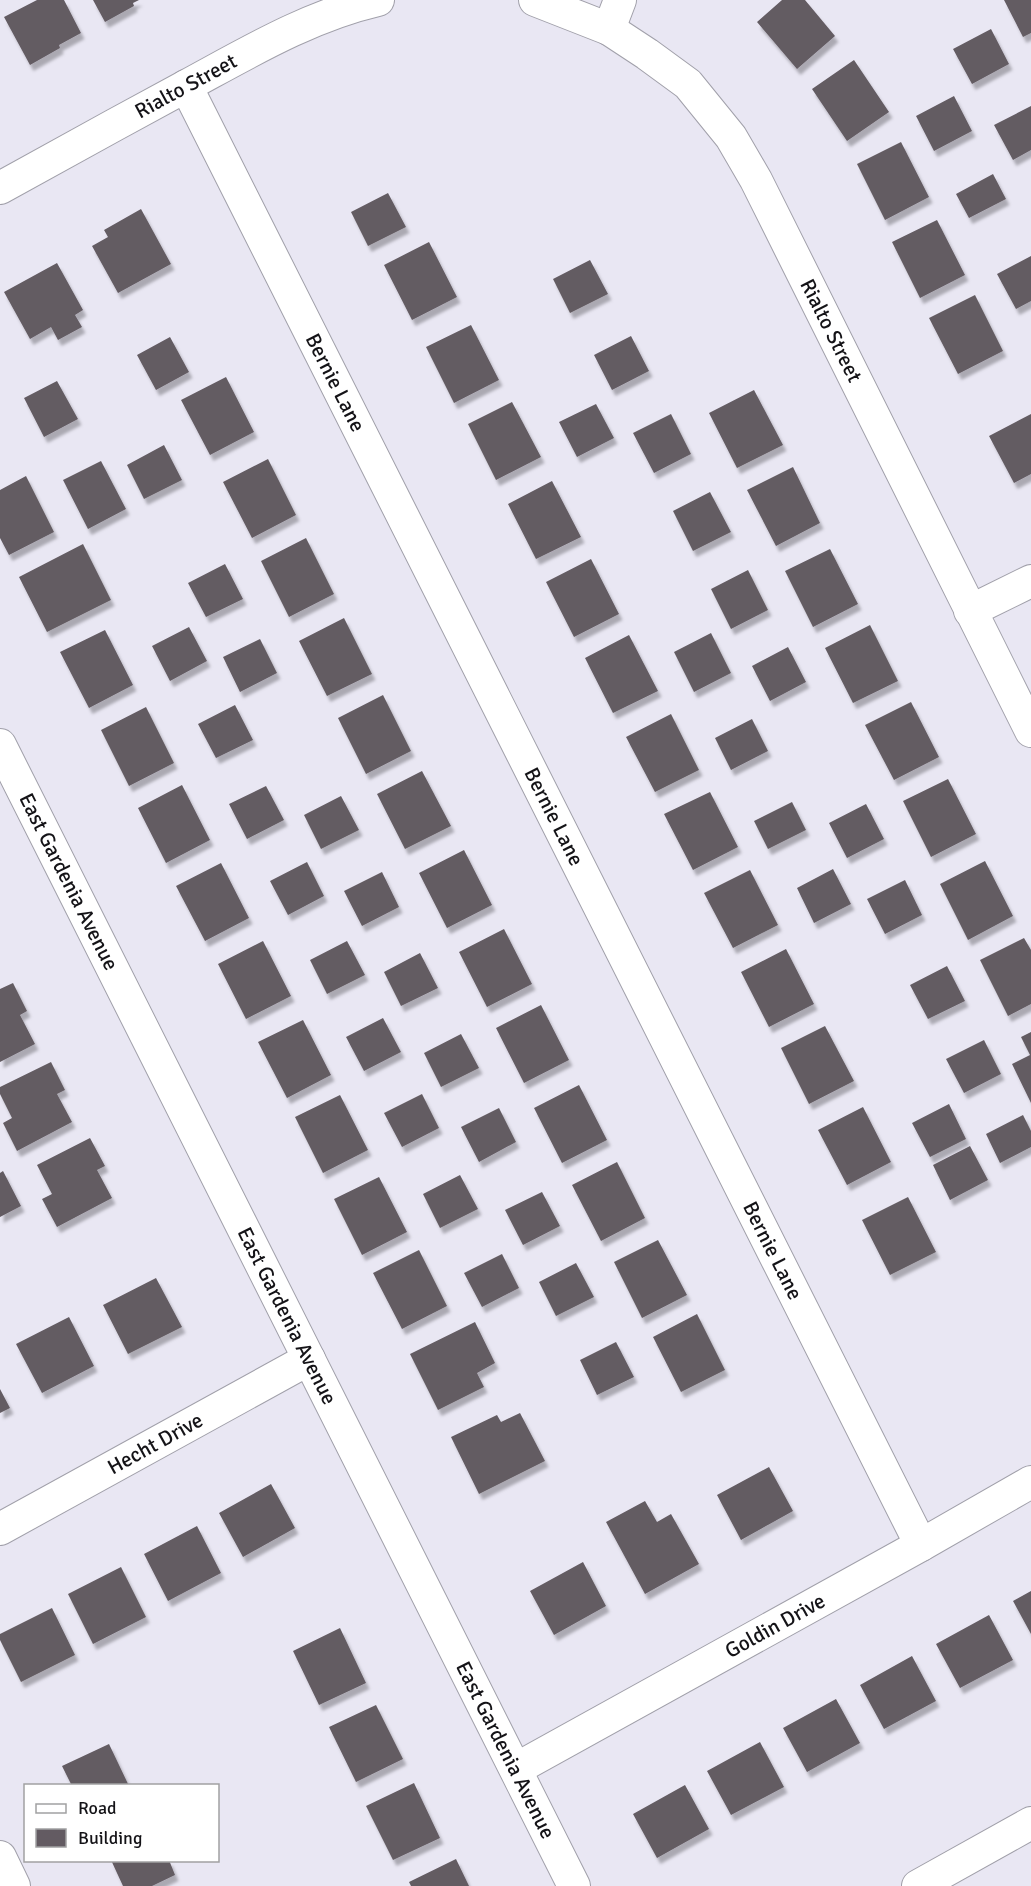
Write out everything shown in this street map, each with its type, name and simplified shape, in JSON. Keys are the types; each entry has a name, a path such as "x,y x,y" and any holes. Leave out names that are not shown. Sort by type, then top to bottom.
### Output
{"street":[{"name":"Rialto Street","path":"0,188 311,20 351,6 378,0"},
{"name":"Rialto Street","path":"535,0 609,29 648,54 688,84 731,136 756,180 970,611"},
{"path":"609,29 620,0"},
{"name":"Bernie Lane","path":"186,86 209,127 921,1545"},
{"path":"1031,581 970,611 1031,731"},
{"name":"East Gardenia Avenue","path":"0,745 574,1886"},
{"name":"Hecht Drive","path":"0,1529 309,1359"},
{"name":"Goldin Drive","path":"516,1769 1031,1482"},
{"path":"918,1886 1031,1823"},
{"path":"0,1857 14,1886"}],"building":[{"path":"37,0 64,0 81,33 30,65 4,17"},
{"path":"93,0 139,0 133,3 134,6 105,22"},
{"path":"782,0 805,0 835,36 797,69 757,22"},
{"path":"1004,0 1031,0 1031,33 1023,37"},
{"path":"991,29 1009,64 972,84 953,49"},
{"path":"854,60 889,112 847,141 812,89"},
{"path":"954,96 972,131 934,151 916,116"},
{"path":"1031,106 1031,150 1013,160 994,125"},
{"path":"901,142 929,197 885,220 857,164"},
{"path":"993,174 1006,199 969,218 956,194"},
{"path":"388,193 406,227 368,246 351,212"},
{"path":"141,209 171,264 118,293 92,246 108,237 104,230"},
{"path":"937,220 965,275 920,298 892,242"},
{"path":"429,242 457,297 412,320 384,265"},
{"path":"1031,256 1031,301 1016,309 997,274"},
{"path":"590,260 608,294 570,313 553,279"},
{"path":"57,263 83,310 75,315 82,327 58,340 51,327 30,339 4,292"},
{"path":"975,295 1003,351 958,374 929,318"},
{"path":"471,325 499,380 454,403 426,347"},
{"path":"631,336 649,371 612,390 594,355"},
{"path":"170,337 189,372 156,390 137,355"},
{"path":"226,377 254,432 210,455 181,400"},
{"path":"57,381 78,419 44,437 24,398"},
{"path":"754,390 783,445 737,468 709,413"},
{"path":"512,402 541,457 496,480 468,424"},
{"path":"596,404 614,438 577,457 559,422"},
{"path":"671,414 691,454 654,473 633,433"},
{"path":"1031,414 1031,474 1014,483 989,436"},
{"path":"164,445 182,480 144,499 127,465"},
{"path":"268,459 296,515 252,538 223,482"},
{"path":"101,461 126,509 88,529 63,480"},
{"path":"793,467 820,523 776,546 747,490"},
{"path":"26,476 54,532 9,555 0,538 0,490"},
{"path":"552,481 581,537 536,559 508,504"},
{"path":"710,492 731,532 693,551 673,511"},
{"path":"306,538 334,594 289,617 261,561"},
{"path":"83,544 111,600 47,632 19,577"},
{"path":"830,549 858,604 813,627 785,571"},
{"path":"591,559 619,614 574,637 546,582"},
{"path":"225,564 243,599 206,617 188,583"},
{"path":"748,570 768,610 731,629 711,589"},
{"path":"344,618 372,674 327,696 299,641"},
{"path":"870,625 898,681 853,703 825,648"},
{"path":"189,627 207,661 170,681 152,646"},
{"path":"105,630 133,685 89,708 60,652"},
{"path":"711,633 731,673 694,692 674,652"},
{"path":"629,635 658,691 613,713 585,658"},
{"path":"260,639 277,673 240,692 223,657"},
{"path":"788,647 806,682 770,701 752,666"},
{"path":"383,695 411,751 366,774 338,718"},
{"path":"911,702 939,757 894,780 865,725"},
{"path":"235,705 253,740 216,758 198,724"},
{"path":"146,707 174,763 129,786 101,730"},
{"path":"671,714 699,770 655,792 626,737"},
{"path":"752,719 768,751 731,770 715,738"},
{"path":"422,771 451,826 405,849 377,794"},
{"path":"948,779 976,834 931,857 903,801"},
{"path":"182,785 210,840 166,863 138,808"},
{"path":"266,786 284,820 247,839 229,804"},
{"path":"710,792 738,847 693,870 664,814"},
{"path":"341,796 359,830 321,849 304,815"},
{"path":"792,802 806,830 768,849 754,821"},
{"path":"866,804 884,839 847,858 829,823"},
{"path":"464,850 492,905 447,928 419,873"},
{"path":"985,861 1013,916 968,940 940,884"},
{"path":"307,862 324,896 288,915 270,881"},
{"path":"221,863 249,918 205,941 176,886"},
{"path":"833,869 851,904 814,923 797,888"},
{"path":"750,870 778,925 733,948 704,893"},
{"path":"382,872 399,907 362,926 344,891"},
{"path":"905,880 922,915 885,934 867,899"},
{"path":"504,929 532,984 487,1007 459,952"},
{"path":"1024,938 1031,950 1031,1004 1008,1016 980,960"},
{"path":"263,941 291,996 246,1019 218,964"},
{"path":"347,941 365,975 327,994 310,960"},
{"path":"786,949 814,1004 769,1027 741,972"},
{"path":"420,953 438,988 401,1006 384,972"},
{"path":"947,966 965,1001 928,1019 910,985"},
{"path":"13,983 27,1011 20,1015 35,1044 0,1062 0,989"},
{"path":"541,1005 569,1060 524,1083 496,1028"},
{"path":"383,1018 401,1052 364,1071 346,1037"},
{"path":"303,1020 331,1075 287,1098 258,1042"},
{"path":"825,1026 854,1081 809,1104 781,1048"},
{"path":"1031,1032 1031,1103 1012,1064 1030,1055 1021,1037"},
{"path":"461,1034 479,1068 441,1087 424,1053"},
{"path":"984,1040 1001,1074 964,1093 946,1059"},
{"path":"51,1062 65,1090 57,1094 72,1122 17,1151 3,1123 12,1118 0,1094 0,1087"},
{"path":"579,1085 607,1140 562,1163 534,1108"},
{"path":"422,1094 439,1128 402,1147 384,1113"},
{"path":"340,1095 368,1150 323,1173 295,1117"},
{"path":"949,1104 966,1139 930,1157 912,1123"},
{"path":"863,1107 891,1162 847,1185 818,1130"},
{"path":"499,1108 516,1142 479,1162 461,1127"},
{"path":"1023,1115 1031,1131 1031,1147 1000,1163 986,1134"},
{"path":"90,1138 105,1166 97,1170 112,1198 57,1227 42,1199 52,1194 37,1165"},
{"path":"970,1146 988,1180 950,1200 933,1165"},
{"path":"617,1162 645,1218 601,1241 572,1185"},
{"path":"3,1171 21,1206 0,1217 0,1173"},
{"path":"460,1175 478,1209 440,1228 423,1194"},
{"path":"379,1177 407,1232 362,1255 334,1199"},
{"path":"542,1192 560,1226 523,1245 505,1210"},
{"path":"908,1197 936,1252 890,1275 862,1220"},
{"path":"658,1240 687,1295 642,1318 614,1262"},
{"path":"419,1250 447,1306 402,1329 373,1273"},
{"path":"502,1254 519,1288 482,1307 464,1273"},
{"path":"576,1263 594,1297 556,1316 539,1282"},
{"path":"156,1278 182,1327 128,1354 103,1305"},
{"path":"697,1314 725,1370 681,1392 653,1337"},
{"path":"69,1317 94,1366 42,1393 16,1344"},
{"path":"475,1322 495,1363 477,1373 484,1387 438,1410 410,1354"},
{"path":"616,1342 634,1377 597,1395 580,1360"},
{"path":"0,1389 10,1408 0,1413"},
{"path":"520,1413 545,1461 479,1494 451,1437 497,1415 501,1422"},
{"path":"769,1467 793,1511 741,1540 717,1495"},
{"path":"271,1484 295,1528 243,1557 219,1513"},
{"path":"645,1501 657,1522 671,1514 699,1564 645,1594 606,1522"},
{"path":"197,1526 221,1573 168,1601 144,1554"},
{"path":"583,1562 606,1606 554,1635 530,1591"},
{"path":"121,1567 146,1617 93,1644 68,1594"},
{"path":"1031,1591 1031,1634 1013,1601"},
{"path":"52,1608 75,1655 21,1682 0,1640 0,1634"},
{"path":"989,1615 1013,1660 960,1688 936,1644"},
{"path":"340,1628 366,1683 319,1705 293,1651"},
{"path":"912,1656 936,1701 884,1729 860,1685"},
{"path":"836,1699 860,1743 807,1772 783,1728"},
{"path":"376,1705 403,1759 356,1782 329,1727"},
{"path":"760,1742 784,1787 731,1815 707,1771"},
{"path":"109,1744 128,1784 71,1784 62,1766"},
{"path":"414,1783 440,1838 393,1860 366,1806"},
{"path":"685,1785 709,1829 657,1858 633,1814"},
{"path":"456,1859 469,1886 411,1886 409,1882"},
{"path":"112,1862 170,1862 175,1875 152,1886 123,1886"}]}
